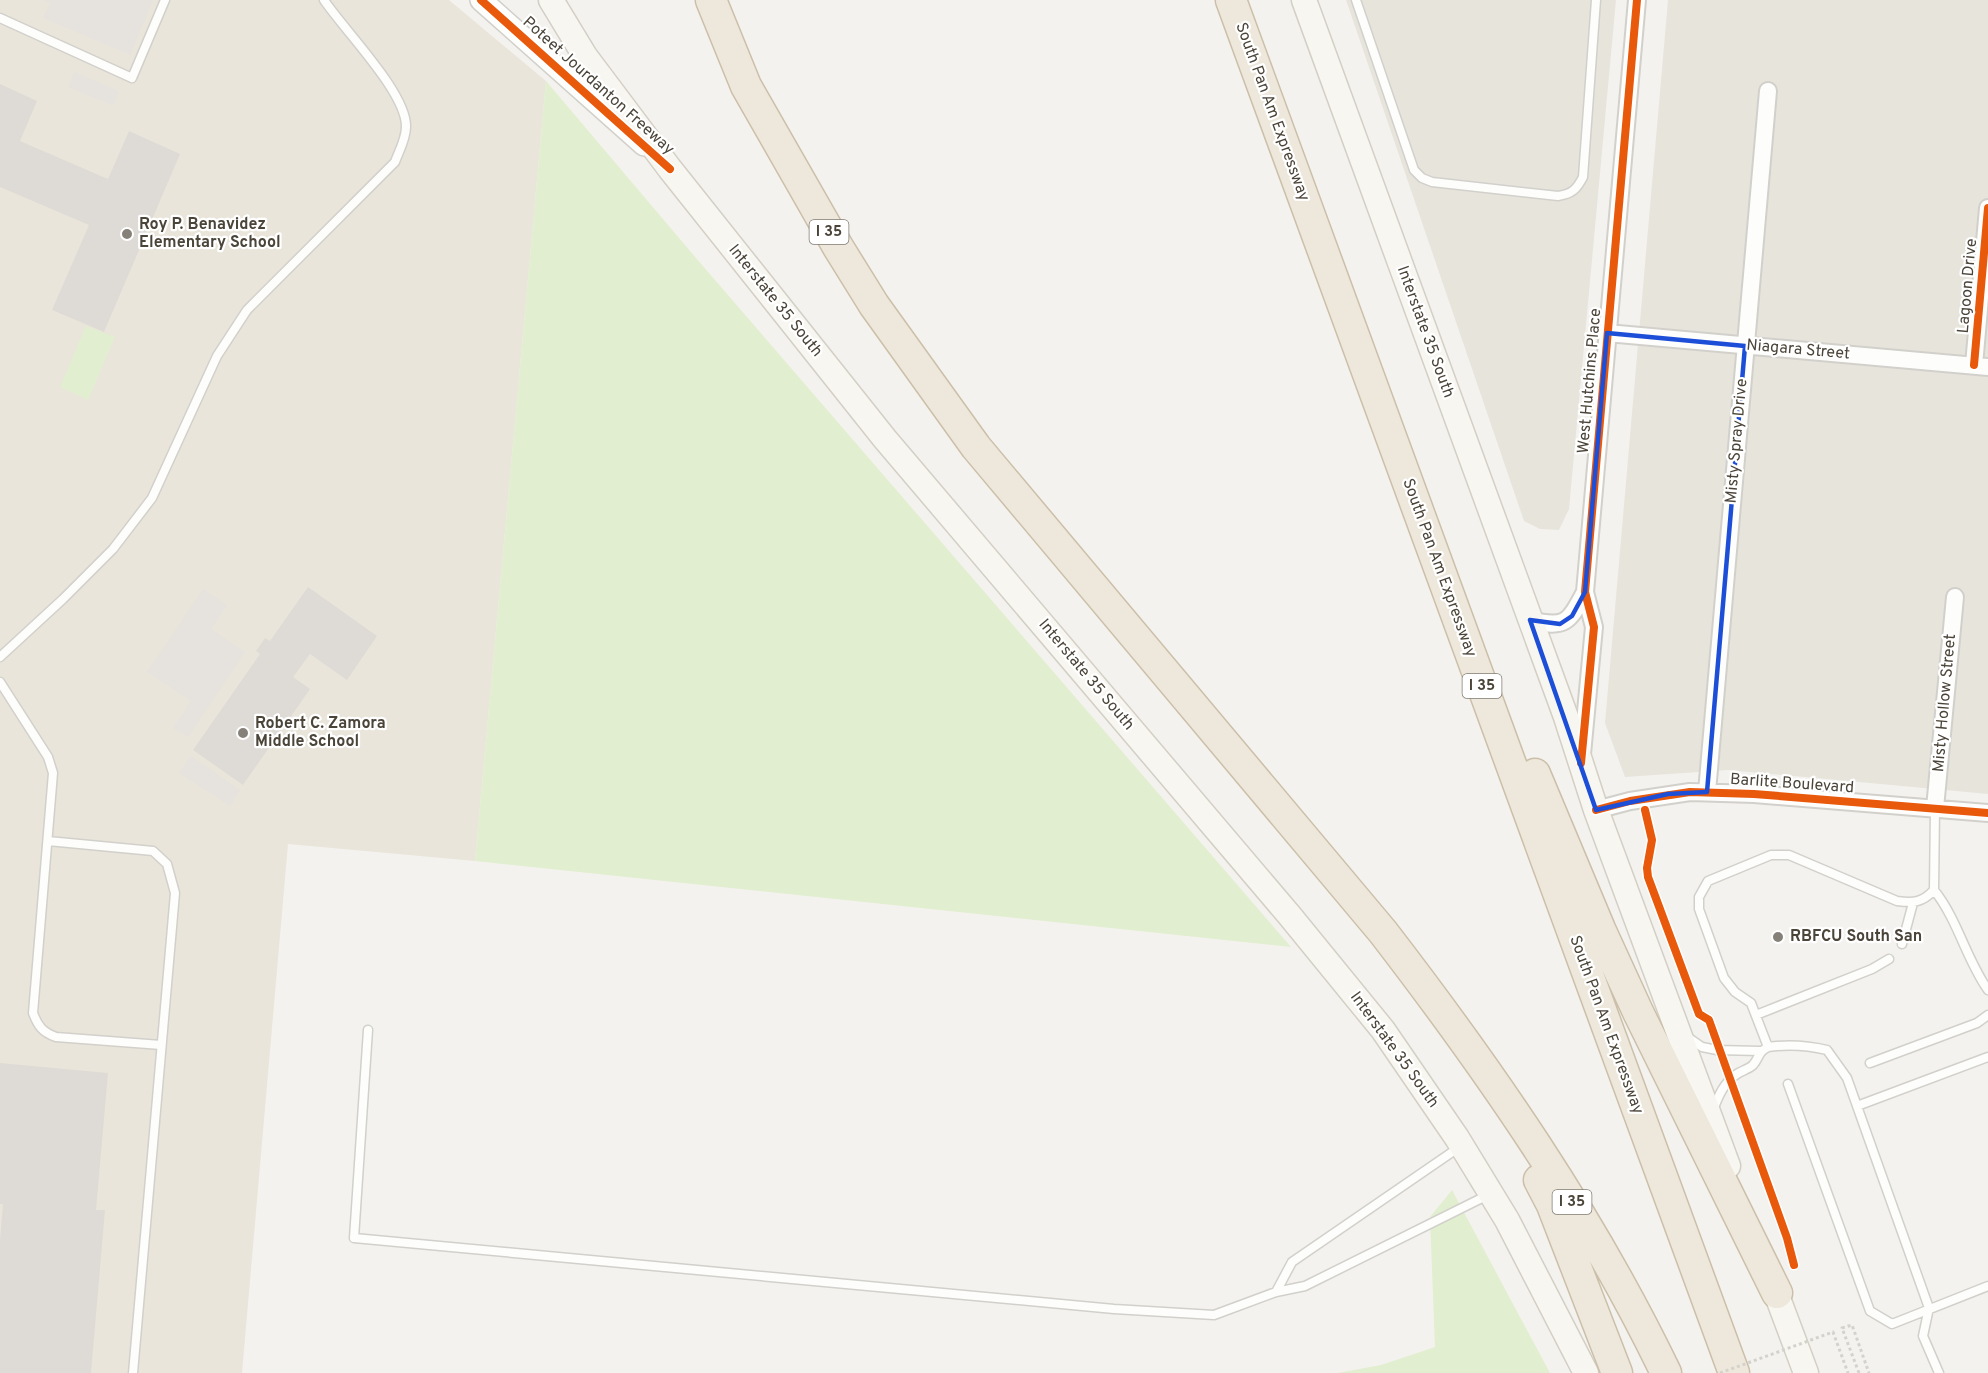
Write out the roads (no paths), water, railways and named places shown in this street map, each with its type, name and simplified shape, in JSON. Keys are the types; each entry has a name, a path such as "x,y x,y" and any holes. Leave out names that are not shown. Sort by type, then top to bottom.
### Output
{"highway":[{"name":"I 35","path":"711,0 746,86 838,247 874,305 976,447 1383,932 1464,1040 1565,1189 1604,1255 1666,1373"},
{"name":"South Pan Am Expressway","path":"1231,0 1734,1373"},
{"path":"1464,636 1523,747 1600,929 1638,1012 1777,1293"},
{"path":"1464,1040 1552,1205 1617,1373"}],"main road":[{"name":"Interstate 35 South","path":"551,0 585,56 670,169 885,439 1304,933 1383,1030 1461,1146 1507,1220 1586,1373"},
{"name":"Interstate 35 South","path":"1304,0 1676,1029 1806,1373"}],"street":[{"name":"Poteet Jourdanton Freeway","path":"481,0 670,169"},
{"name":"West Hutchins Place","path":"1581,763 1594,627 1585,592 1637,0"},
{"name":"Misty Spray Drive","path":"1707,792 1768,91"},
{"name":"Lagoon Drive","path":"1981,366 1988,208"},
{"name":"Niagara Street","path":"1607,333 1981,366"},
{"name":"West Hutchins Place","path":"1530,620 1549,625 1560,624 1572,616 1585,592"},
{"name":"Misty Hollow Street","path":"1935,808 1955,597"},
{"name":"Barlite Boulevard","path":"1596,810 1668,794 1707,792 1988,813"}],"lane":[{"path":"0,18 132,78 165,0"},
{"path":"0,657 113,549 152,498 217,356 247,310 395,162 402,146 406,126 400,102 324,0"},
{"path":"1356,0 1414,170 1422,178 1432,182 1558,196 1572,192 1578,187 1583,177 1596,0"},
{"path":"0,682 48,757 53,773 33,1012 37,1025 45,1033 56,1037 161,1045"},
{"path":"1935,808 1934,890 1947,906 1977,975 1988,990"},
{"path":"48,841 153,851 167,864 175,893 133,1373"},
{"path":"1709,1118 1720,1093 1735,1075 1754,1065 1764,1049 1751,1003 1735,992 1724,978 1699,909 1699,897 1708,881 1771,855 1789,855 1897,901 1913,903 1924,900 1934,890"},
{"path":"1902,944 1913,903"},
{"path":"1756,1015 1872,969 1889,959"},
{"path":"1870,1063 1977,1023 1988,1015"},
{"path":"1676,1029 1702,1047 1717,1050 1764,1049 1788,1044 1827,1050 1847,1078 1929,1308 1923,1336 1939,1373"},
{"path":"368,1030 354,1238 1114,1309 1214,1315 1276,1292 1305,1286 1491,1194"},
{"path":"1857,1106 1988,1057"},
{"path":"1788,1084 1870,1311 1892,1324 1988,1286"},
{"path":"1276,1292 1292,1262 1461,1146"}],"place":[{"name":"Roy P. Benavidez Elementary School","path":"127,234"},
{"name":"Robert C. Zamora Middle School","path":"243,733"},
{"name":"RBFCU South San","path":"1778,937"}]}
